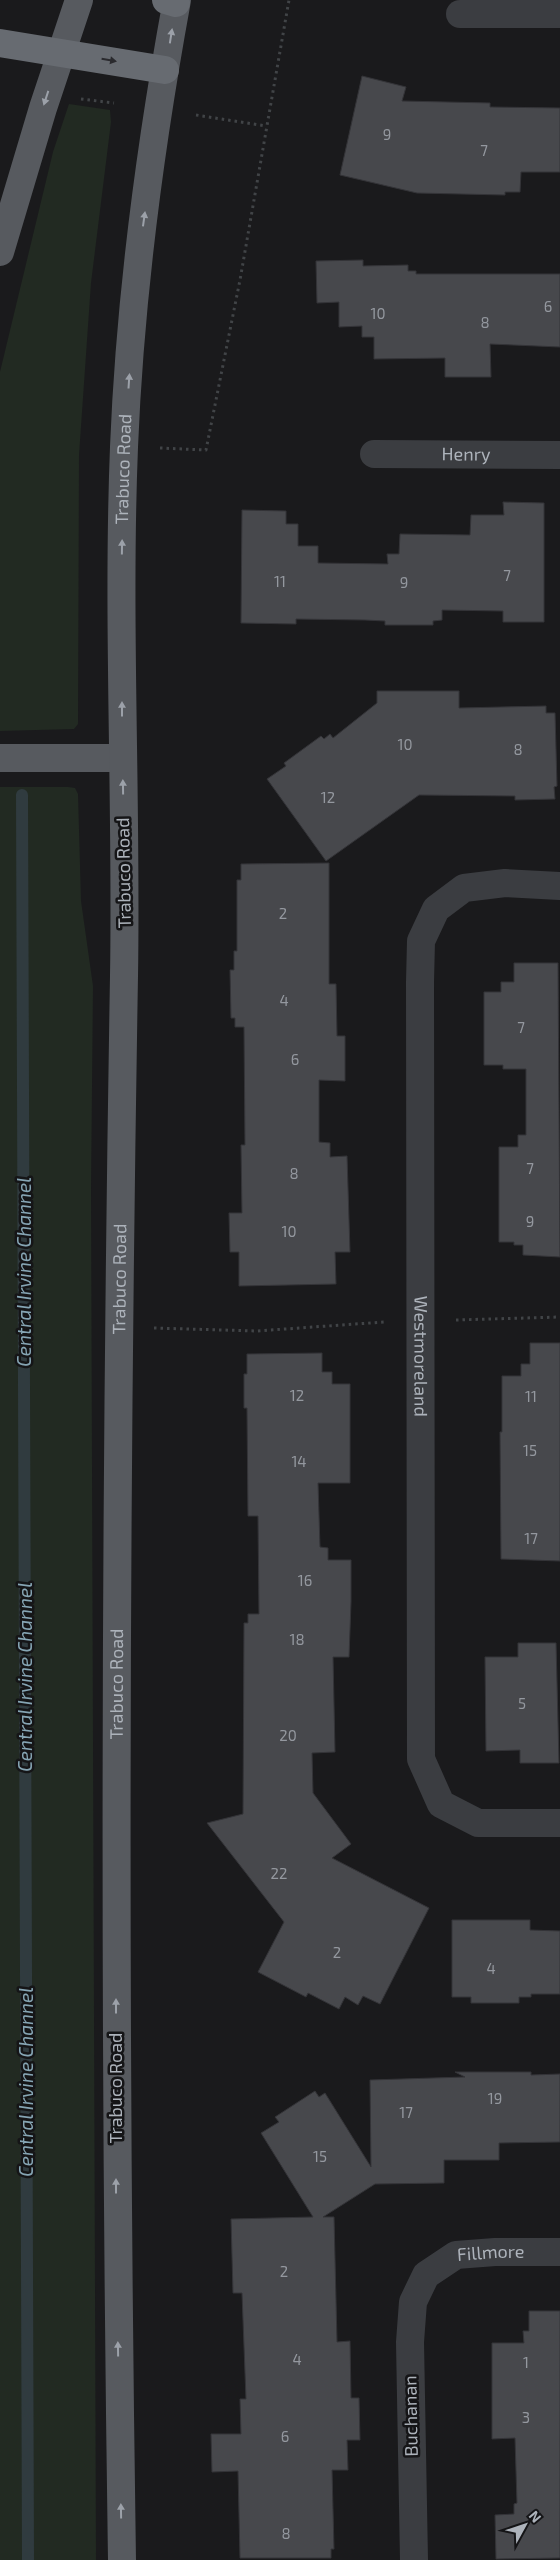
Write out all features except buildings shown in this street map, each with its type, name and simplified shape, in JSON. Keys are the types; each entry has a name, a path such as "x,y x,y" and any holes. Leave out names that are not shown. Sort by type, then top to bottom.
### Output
{"highway":[{"path":"0,43 165,70"}],"main road":[{"path":"0,252 61,52 79,0"},
{"name":"Trabuco Road","path":"122,2560 116,2203 118,1327 124,948 122,758 124,447 137,272 173,1"},
{"path":"0,758 122,758"}],"street":[{"path":"460,14 560,14"},
{"name":"Henry","path":"374,454 560,455"},
{"name":"Westmoreland","path":"560,886 505,883 464,888 436,909 421,941 420,982 421,1759 441,1804 478,1823 560,1823"},
{"name":"Fillmore","path":"426,2275 456,2255 495,2252 560,2252"},
{"name":"Buchanan","path":"414,2560 410,2342 413,2302 426,2275"}],"path":[{"path":"124,447 206,450 240,280 289,0"},
{"path":"78,99 114,103"},
{"path":"196,114 266,126"},
{"path":"118,1327 257,1331 352,1322 560,1317"}],"shaded area":[{"path":"69,104 110,110 111,122 91,283 79,455 78,724 74,729 0,731 0,372 53,152"},
{"path":"0,787 68,787 75,788 78,794 81,901 93,986 91,1189 96,2560 0,2560"}],"waterway":[{"name":"Central Irvine Channel","path":"22,795 28,2560"}]}
